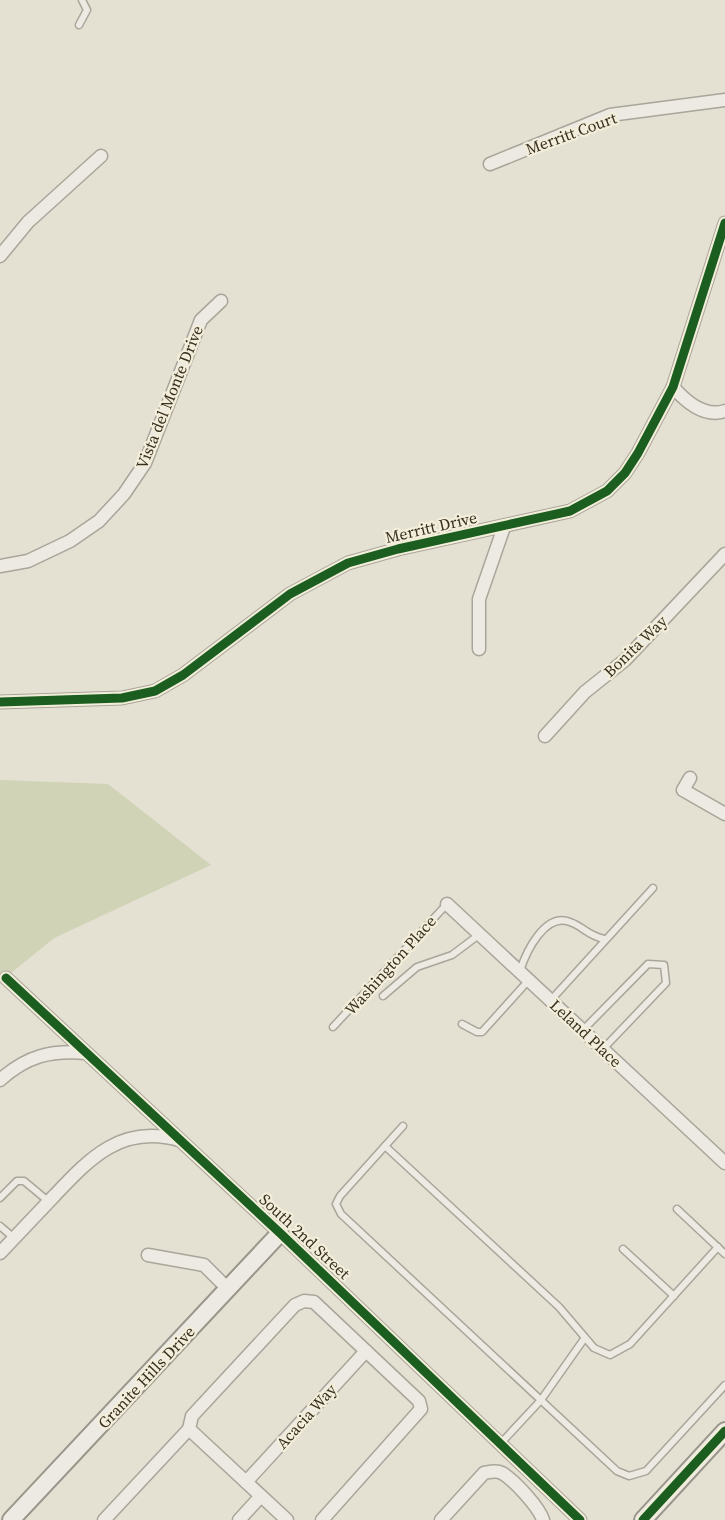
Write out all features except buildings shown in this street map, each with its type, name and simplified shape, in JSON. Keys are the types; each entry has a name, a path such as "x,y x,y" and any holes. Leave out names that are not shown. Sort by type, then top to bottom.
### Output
{"street":[{"name":"Merritt Court","path":"490,164 610,116 725,100"},
{"path":"0,256 28,222 101,156"},
{"name":"Merritt Drive","path":"0,702 122,699 155,691 183,675 290,594 327,573 348,564 398,549 570,511 607,491 632,463 673,387 725,223"},
{"name":"Vista del Monte Drive","path":"0,566 27,561 70,541 99,520 124,494 145,463 201,320 221,301"},
{"path":"673,387 693,406 712,413 725,411"},
{"path":"479,649 479,599 504,527"},
{"name":"Bonita Way","path":"544,736 585,692 625,660 725,554"},
{"path":"690,778 683,790 725,814"},
{"name":"Leland Place","path":"447,904 725,1163"},
{"name":"South 2nd Street","path":"6,978 280,1233 580,1520"},
{"path":"0,1080 18,1065 36,1057 59,1052 86,1053"},
{"path":"0,1253 91,1157 115,1144 142,1137 170,1137 180,1140"},
{"name":"Granite Hills Drive","path":"11,1520 280,1233"},
{"path":"148,1256 204,1265 228,1289"},
{"path":"104,1520 189,1429 192,1416 295,1305 304,1301 314,1302 419,1401 421,1409 322,1520"},
{"name":"Acacia Way","path":"246,1482 366,1351"},
{"path":"189,1429 287,1520"},
{"path":"642,1520 725,1431"},
{"path":"441,1520 484,1473 492,1471 502,1473 522,1492 541,1512 543,1520"},
{"path":"239,1520 261,1496"}],"lane":[{"path":"79,25 87,10 82,0"},
{"path":"550,1001 604,939 653,888"},
{"name":"Washington Place","path":"333,1027 447,904"},
{"path":"462,1024 477,1032 482,1032 524,976 528,949 550,923 560,920 570,922 589,935 604,939"},
{"path":"383,996 417,967 452,955 480,933"},
{"path":"583,1031 648,964 664,965 666,983 603,1049"},
{"path":"403,1126 340,1196 336,1204 341,1214 617,1471 629,1476 646,1471 725,1385"},
{"path":"385,1146 559,1307 584,1339 594,1348 610,1354 630,1344 718,1247"},
{"path":"0,1198 16,1181 24,1181 49,1202"},
{"path":"677,1209 725,1254"},
{"path":"0,1226 14,1238"},
{"path":"623,1249 674,1296"},
{"path":"501,1443 541,1400 584,1339"}],"green space":[{"path":"0,780 108,784 211,865 54,938 0,982"}],"cycle path":[{"path":"0,702 122,698 155,691 183,675 290,594 348,563 398,549 570,511 607,491 625,473 638,453 673,387 725,223"},
{"path":"6,978 280,1233 580,1520"},
{"path":"643,1520 725,1431"}]}
